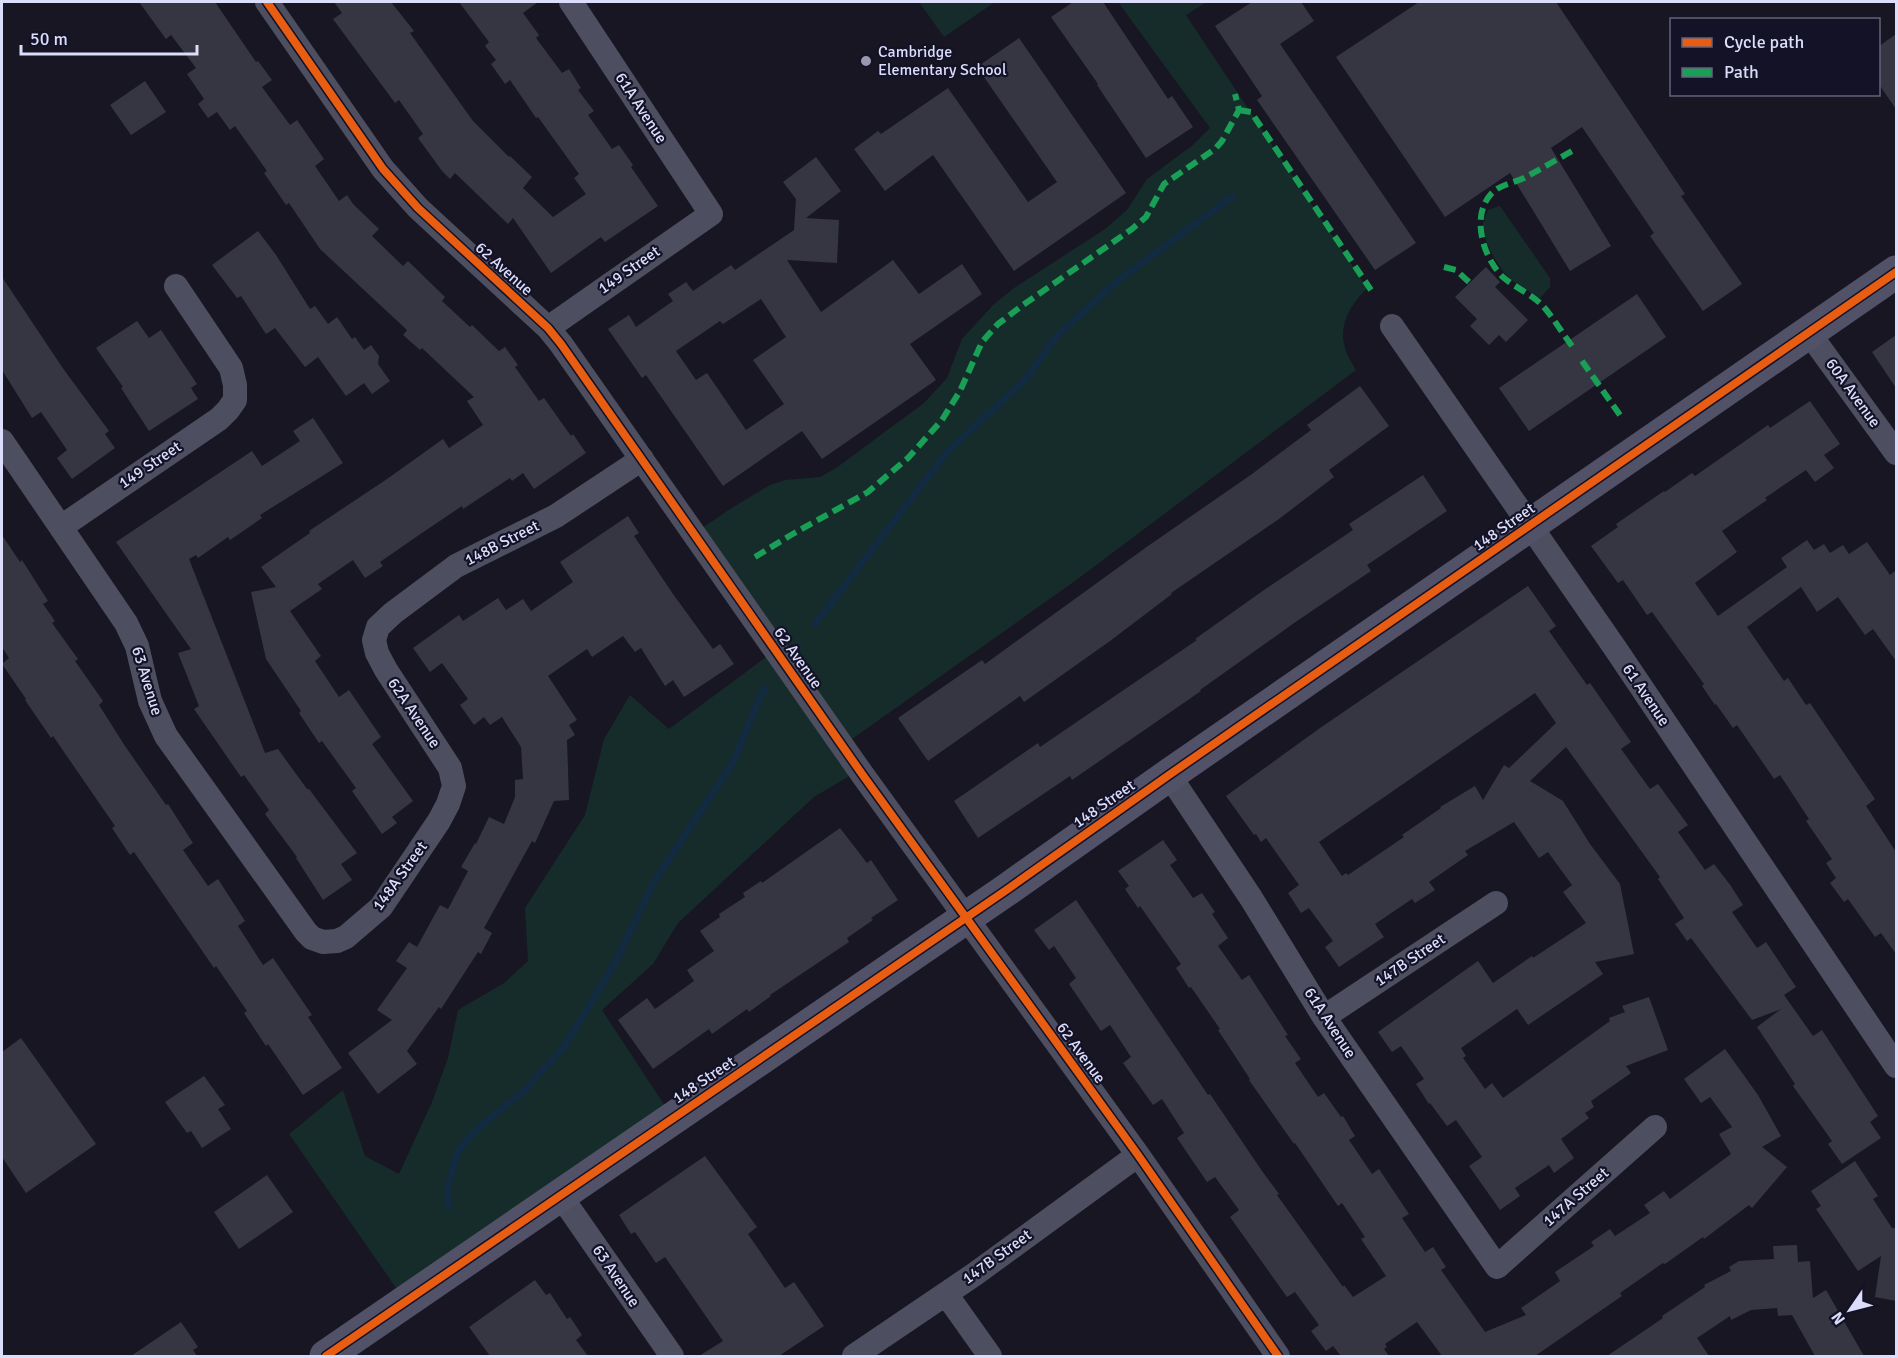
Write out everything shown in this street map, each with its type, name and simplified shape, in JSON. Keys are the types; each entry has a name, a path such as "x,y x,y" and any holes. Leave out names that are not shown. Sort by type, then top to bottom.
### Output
{"main road":[{"name":"148 Street","path":"326,1356 966,917 1896,272"}],"street":[{"name":"62 Avenue","path":"267,2 383,169 425,215 548,328 561,344 856,765 1138,1155 1278,1356"},
{"name":"61A Avenue","path":"571,2 711,214"},
{"name":"149 Street","path":"548,328 711,214"},
{"name":"149 Street","path":"61,527 219,418 236,400 231,368 176,286"},
{"name":"61 Avenue","path":"1392,326 1615,648 1896,1066"},
{"name":"60A Avenue","path":"1809,333 1896,453"},
{"name":"63 Avenue","path":"2,441 126,623 137,646 150,701 166,736 306,932 312,938 322,942"},
{"name":"148B Street","path":"374,640 378,627 456,566 556,516 642,459"},
{"name":"62A Avenue","path":"374,640 377,653 386,670 450,768 454,786"},
{"name":"61A Avenue","path":"1169,775 1251,898 1324,1017 1497,1267"},
{"name":"148A Street","path":"322,942 337,941 346,937 381,907 439,821 454,786"},
{"name":"147B Street","path":"1324,1017 1496,903"},
{"name":"147A Street","path":"1497,1267 1655,1128"},
{"name":"147B Street","path":"854,1356 946,1294 1138,1155"},
{"name":"63 Avenue","path":"560,1195 672,1356"},
{"path":"946,1294 990,1356"}],"green space":[{"path":"919,2 995,2 944,37"},
{"path":"1118,2 1207,2 1186,15 1367,288 1347,315 1343,330 1345,348 1356,370 1075,581 852,739 851,775 814,797 678,923 653,964 602,1010 667,1109 401,1295 289,1134 343,1090 365,1156 399,1174 432,1102 448,1058 458,1010 504,983 528,961 525,908 585,815 604,739 630,695 669,729 770,654 698,531 770,485 785,480 820,477 836,468 924,403 947,378 962,339 993,305 1014,288 1105,229 1127,210 1147,179 1193,145 1210,128"},
{"path":"1500,206 1550,278 1550,287 1540,298 1508,277 1495,260 1488,245 1483,224 1488,210"}],"building":[{"path":"139,2 215,2 256,62 258,61 272,80 262,87 290,125 297,120 324,159 315,166 339,201 347,195 379,229 372,236 403,266 408,261 445,297 442,301 470,327 472,325 499,351 505,347 518,365 515,367 539,401 544,398 586,453 534,489 523,473 512,481 510,478 419,535 380,562 383,566 365,578 353,560 318,584 322,589 290,611 321,656 315,661 339,697 349,690 381,737 372,744 413,801 392,817 397,823 382,834 352,791 356,788 322,741 319,743 299,713 301,711 266,659 251,592 276,587 261,567 310,533 309,531 443,439 449,448 483,425 467,401 474,397 422,348 420,350 403,335 407,330 320,249 289,203 286,205 264,173 267,171 235,126 230,130 217,112 208,118 198,104 204,99 187,74 196,68 171,35 166,39"},
{"path":"334,2 391,2 414,31 410,33 473,121 532,177 523,188 553,217 586,194 574,178 579,174 510,80 505,84 491,64 496,60 485,46 489,42 459,2 538,2 523,13 539,35 536,38 562,73 569,69 581,88 578,90 594,111 588,115 612,149 619,145 658,206 605,242 601,237 551,273 513,218 508,224 455,173 450,179 442,171 418,138 423,134 399,100 395,103 333,19 342,13"},
{"path":"1073,2 1103,2 1168,99 1172,96 1193,127 1146,158 1051,17"},
{"path":"1252,2 1301,2 1314,21 1280,44 1416,243 1375,270 1257,100 1262,96 1215,26"},
{"path":"1419,2 1556,2 1685,194 1681,196 1742,284 1703,311 1650,236 1654,233 1582,127 1551,148 1611,246 1570,271 1510,173 1445,217 1336,57"},
{"path":"1896,34 1896,109 1880,86 1880,46"},
{"path":"1019,38 1126,193 1014,271 933,155 885,191 854,149 878,131 881,134 948,88 1028,202 1057,182 977,67"},
{"path":"145,81 166,112 131,135 110,105"},
{"path":"816,157 841,191 806,218 839,220 837,263 787,260 821,312 893,260 919,294 962,264 982,294 910,344 936,380 822,459 802,431 723,486 646,375 642,378 608,329 629,315 636,327 673,301 668,294 686,282 693,291 731,265 735,270 794,230 796,199 783,182","holes":["761,299 786,337 753,360 784,404 746,430 707,373 696,380 676,351 720,321 723,324"]},
{"path":"258,231 310,309 315,306 328,324 337,317 352,339 355,337 364,350 371,345 379,356 378,364 390,381 372,394 364,383 346,396 318,357 305,367 275,328 266,334 241,296 237,298 212,265"},
{"path":"1486,267 1500,282 1495,287 1528,320 1506,342 1499,335 1489,345 1470,326 1477,319 1455,297"},
{"path":"2,277 62,367 109,431 105,434 115,448 72,479 57,458 67,450 41,412 32,418 2,370"},
{"path":"1637,294 1666,337 1529,431 1499,388"},
{"path":"137,321 149,338 161,330 197,384 191,388 198,399 149,431 96,348"},
{"path":"1896,335 1896,388 1872,352"},
{"path":"1360,386 1389,426 1329,470 1334,477 1279,519 1171,593 1110,641 1024,702 1020,696 928,761 898,718 982,660 985,664 1252,474 1311,430 1307,425"},
{"path":"1810,401 1840,444 1824,455 1834,468 1815,482 1806,470 1722,531 1737,552 1695,583 1718,616 1787,567 1781,558 1807,540 1814,550 1824,544 1830,553 1843,545 1849,554 1867,542 1890,575 1896,570 1896,661 1873,629 1865,635 1838,597 1817,612 1801,587 1747,627 1784,681 1788,678 1806,705 1810,703 1875,799 1866,806 1896,852 1896,954 1881,933 1875,937 1848,899 1844,902 1830,883 1836,878 1826,863 1832,859 1806,821 1809,819 1780,775 1774,779 1737,725 1733,728 1715,705 1702,686 1704,684 1652,612 1647,615 1623,580 1618,583 1591,546 1618,527 1616,524 1664,491 1692,473 1695,476 1768,425 1770,428"},
{"path":"313,418 343,463 260,515 262,518 230,540 228,537 198,558 196,555 189,559 265,753 278,749 357,853 341,864 352,880 323,900 297,857 265,814 269,810 244,775 241,777 194,709 199,706 178,653 191,649 116,542 252,451 262,466 300,441 293,431"},
{"path":"1423,475 1447,511 1367,565 1371,571 1297,621 1201,691 1072,780 1070,776 978,838 954,801 1038,743 1040,747 1197,640 1195,639 1264,590 1353,530 1349,524"},
{"path":"628,516 639,533 634,536 673,594 713,649 720,644 734,664 684,697 673,680 665,686 641,648 635,652 623,636 592,657 587,649 548,676 577,720 569,725 575,735 567,740 569,800 554,801 535,843 532,841 484,928 492,933 481,954 478,952 441,1009 439,1007 407,1051 417,1064 378,1094 348,1053 392,1020 377,1010 407,968 396,961 409,942 417,947 440,905 448,909 468,871 461,867 476,844 489,817 504,824 515,797 515,780 523,779 521,747 502,717 490,725 484,717 474,725 460,705 468,699 442,663 430,672 413,648 459,615 463,621 498,598 506,610 523,599 531,611 573,582 560,562"},
{"path":"2,535 20,562 22,560 48,601 43,604 55,621 52,623 78,659 75,661 103,701 99,705 193,843 183,850 208,886 218,879 245,921 238,926 263,965 273,958 312,1015 308,1017 342,1068 303,1095 268,1044 266,1046 244,1013 247,1011 216,966 214,968 134,852 130,855 112,828 115,826 53,736 51,738 2,664 9,658 2,647"},
{"path":"1528,586 1556,626 1549,631 1587,685 1590,683 1631,742 1621,749 1650,789 1658,784 1688,825 1678,832 1705,870 1714,864 1743,905 1732,912 1757,948 1766,942 1796,987 1784,995 1813,1036 1822,1030 1878,1116 1870,1122 1881,1138 1842,1164 1828,1144 1832,1141 1793,1086 1795,1084 1757,1027 1781,1009 1752,1020 1691,938 1687,941 1675,924 1684,918 1658,879 1660,877 1566,747 1530,781 1563,801 1590,844 1620,884 1634,954 1595,962 1603,974 1528,1025 1517,1009 1461,1048 1466,1056 1463,1058 1485,1089 1492,1083 1503,1098 1610,1021 1609,1018 1625,1012 1622,1006 1649,997 1668,1050 1626,1066 1631,1073 1591,1101 1594,1107 1585,1113 1589,1118 1561,1139 1574,1158 1554,1173 1549,1165 1515,1188 1520,1196 1500,1210 1469,1166 1482,1157 1456,1120 1447,1126 1429,1104 1416,1084 1424,1079 1401,1046 1392,1052 1378,1032 1478,961 1493,983 1586,923 1563,892 1572,885 1548,852 1539,858 1514,822 1465,851 1468,855 1429,882 1435,890 1415,903 1412,899 1375,924 1384,937 1339,967 1325,947 1333,941 1309,908 1301,913 1288,893 1299,885 1266,838 1261,842 1256,834 1254,835 1226,796 1320,728","holes":["1535,693 1556,723 1509,768 1504,765 1483,800 1475,786 1440,807 1402,835 1404,837 1348,875 1346,873 1342,876 1319,842"]},
{"path":"840,828 867,863 871,860 898,900 847,938 849,942 770,995 749,1012 747,1009 712,1034 709,1029 653,1069 618,1020 647,998 655,1009 694,981 687,970 714,951 700,931 720,917 719,914 745,897 743,893 761,881 762,883"},
{"path":"1163,840 1177,860 1170,865 1193,898 1202,893 1215,912 1212,914 1228,938 1218,946 1242,980 1249,975 1301,1059 1295,1063 1318,1097 1324,1093 1341,1117 1343,1116 1355,1136 1349,1140 1372,1174 1379,1169 1409,1214 1402,1218 1425,1252 1433,1247 1446,1267 1441,1270 1485,1332 1526,1315 1521,1308 1560,1281 1555,1272 1594,1246 1591,1242 1610,1229 1615,1236 1650,1213 1644,1205 1664,1191 1670,1199 1731,1154 1719,1134 1732,1127 1710,1097 1701,1103 1684,1079 1725,1049 1758,1095 1781,1136 1762,1147 1787,1167 1752,1208 1749,1205 1704,1239 1703,1237 1665,1264 1663,1263 1620,1293 1622,1296 1535,1356 1442,1356 1417,1322 1385,1344 1387,1347 1384,1349 1389,1356 1341,1356 1333,1346 1326,1351 1311,1331 1319,1325 1295,1292 1287,1297 1230,1217 1239,1210 1215,1177 1207,1182 1177,1138 1184,1133 1162,1099 1153,1105 1123,1063 1131,1057 1110,1025 1101,1031 1069,984 1076,978 1054,946 1049,950 1034,930 1076,900 1208,1095 1210,1094 1279,1194 1277,1195 1343,1287 1344,1285 1353,1297 1386,1276 1361,1239 1365,1237 1342,1203 1338,1206 1249,1080 1218,1030 1220,1029 1176,968 1181,964 1140,906 1138,908 1125,889 1129,886 1118,871"},
{"path":"21,1038 96,1144 26,1193 2,1157 2,1052"},
{"path":"204,1076 225,1105 218,1109 231,1129 202,1148 191,1131 187,1133 165,1102"},
{"path":"705,1156 757,1227 748,1234 785,1288 794,1282 824,1326 779,1356 699,1356 723,1341 665,1257 656,1263 635,1232 631,1234 619,1215"},
{"path":"1855,1161 1878,1196 1873,1199 1892,1228 1896,1228 1896,1301 1875,1297 1881,1256 1858,1271 1816,1209 1821,1206 1811,1191"},
{"path":"267,1175 293,1212 239,1249 214,1212"},
{"path":"1797,1245 1798,1262 1810,1261 1813,1298 1826,1290 1864,1356 1815,1356 1792,1315 1778,1316 1777,1308 1751,1310 1731,1320 1730,1316 1697,1338 1709,1356 1607,1356 1663,1318 1662,1316 1705,1287 1704,1285 1731,1271 1729,1267 1739,1261 1774,1259 1773,1246"},
{"path":"535,1280 546,1295 550,1293 567,1319 570,1317 582,1335 576,1340 588,1356 490,1356 469,1327"},
{"path":"181,1322 198,1347 193,1350 197,1356 131,1356"}],"waterway":[{"path":"815,624 948,451 1026,379 1056,337 1116,282 1232,197"},
{"path":"794,653 798,648"},
{"path":"448,1207 448,1186 457,1154 479,1127 523,1092 564,1047 614,965 654,882 733,762 765,689"}],"marked path":[{"path":"755,557 868,492 908,458 942,420 960,391 982,342 998,324 1146,217 1164,184 1215,149 1222,141 1239,110 1235,94"},
{"path":"1239,110 1251,112 1371,290"},
{"path":"1572,346 1542,305 1509,282 1497,270 1482,238 1481,214 1485,203 1494,191 1524,178 1576,149"},
{"path":"1444,267 1456,270 1470,283"},
{"path":"1582,361 1622,418"}],"cycle path":[{"path":"267,2 383,169 418,208 548,328 561,344 862,774 1138,1155 1278,1356"},
{"path":"326,1356 1005,891 1896,272"}],"place":[{"name":"Cambridge Elementary School","path":"866,61"}]}
